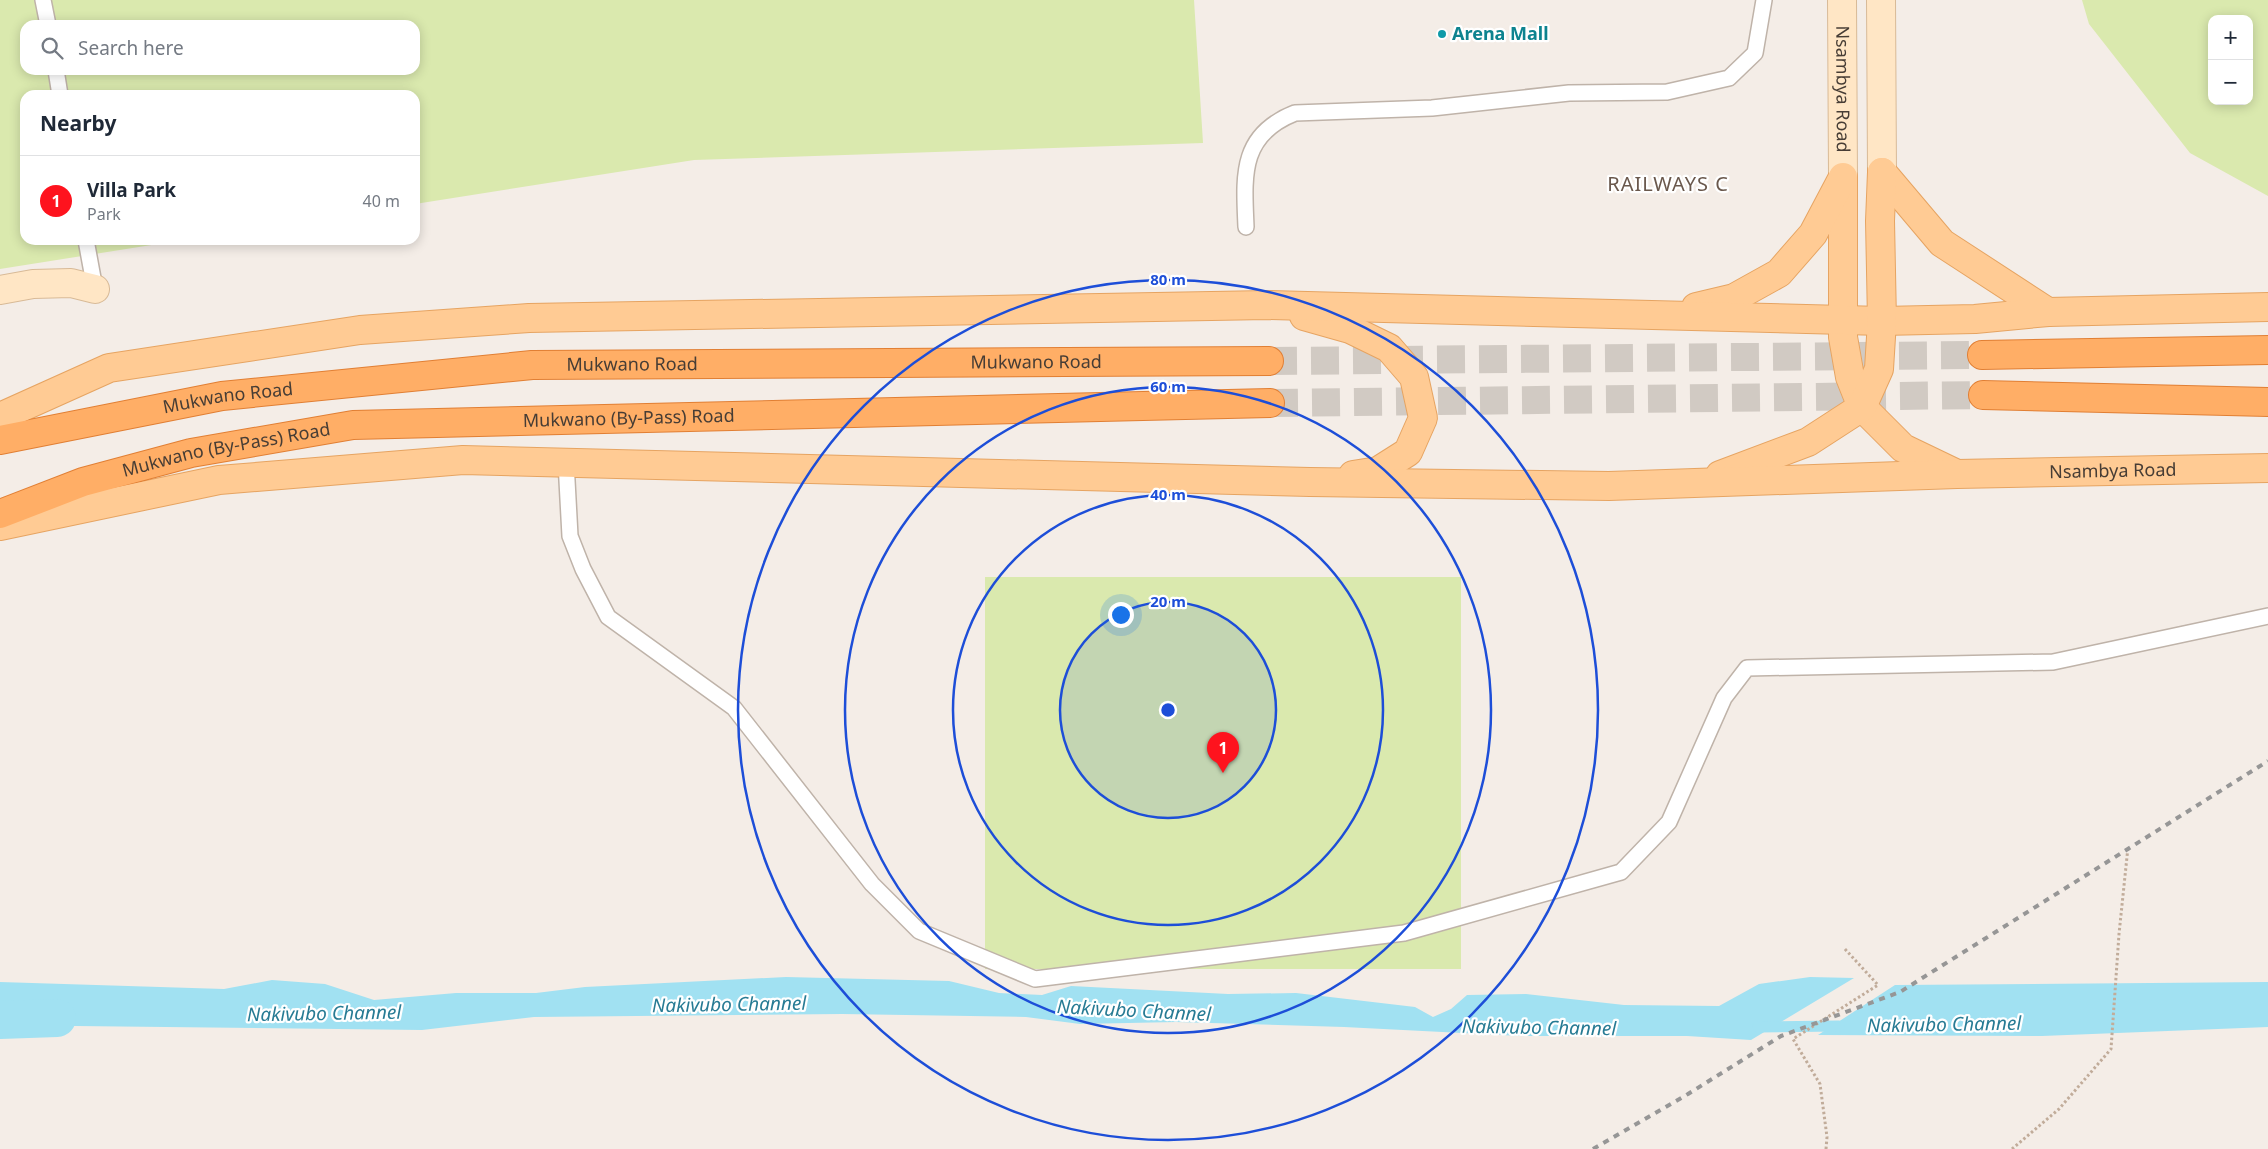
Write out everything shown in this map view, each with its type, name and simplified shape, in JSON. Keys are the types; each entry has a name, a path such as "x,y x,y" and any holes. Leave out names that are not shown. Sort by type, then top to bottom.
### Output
{"highway":[{"path":"1982,355 2268,350"},
{"name":"Mukwano Road","path":"0,440 222,396 532,365 1269,362"},
{"path":"1983,395 2268,402"},
{"name":"Mukwano (By-Pass) Road","path":"0,514 83,482 191,453 353,425 1270,403"}],"main road":[{"name":"Nsambya Road","path":"1842,0 1843,177"},
{"path":"1698,484 1808,442 1862,407 1879,369 1882,321 1880,221 1882,172 1881,0"},
{"path":"1882,172 1942,243 2048,312"},
{"path":"1657,316 1734,298 1778,273 1813,234 1843,177"},
{"path":"1843,177 1843,338 1850,377 1862,407 1903,448 1957,474"},
{"path":"0,290 33,284 71,283 95,289"},
{"path":"0,417 109,368 360,330 529,318 1267,305 1882,321 1975,319 2048,312 2268,307"},
{"path":"0,526 219,480 464,460 1310,482 1378,471 1408,452 1423,418 1414,377 1389,348 1350,329 1267,305"},
{"name":"Nsambya Road","path":"1310,482 1609,486 1957,474 2268,468"}],"lane":[{"path":"43,0 47,20"},
{"path":"1246,228 1245,172 1251,150 1260,138 1282,118 1295,113 1432,108 1568,93 1667,92 1728,78 1755,53 1764,0"},
{"path":"57,75 59,90"},
{"path":"87,245 95,289"},
{"path":"566,462 570,536 583,569 608,617 734,708 872,884 919,931 1035,979 1404,933 1621,872 1669,822 1724,698 1747,668 2053,662 2268,616"}],"path":[{"path":"2012,1149 2059,1109 2111,1049 2116,968 2128,847"},
{"path":"1826,1149 1827,1137 1820,1084 1793,1039 1878,985 1844,948"}],"green space":[{"path":"0,0 1194,0 1203,143 694,160 420,203 420,90 20,90 20,245 151,245 0,269"},
{"path":"2082,0 2268,0 2268,196 2190,153 2089,24"},
{"path":"985,577 1461,577 1461,969 985,969"}],"water":[{"path":"786,977 949,981 999,993 1042,995 1071,986 1228,994 1296,993 1415,1007 1433,1017 1451,1009 1467,995 1526,994 1624,1005 1719,1006 1759,984 1810,977 1854,978 1751,1040 1687,1036 1521,1036 1344,1027 1176,1022 1080,1024 1026,1017 842,1014 534,1017 422,1030 75,1026 15,1029 0,1012 0,982 224,989 272,980 325,984 374,1000 456,993 536,993 585,987"},
{"path":"2268,982 2268,1027 2042,1036 1818,1035 1895,985"}],"waterway":[{"name":"Nakivubo Channel","path":"0,1020 57,1018"},
{"name":"Nakivubo Channel","path":"1758,1027 1839,1026"}],"tunnel":[{"path":"1269,361 1982,355"},
{"path":"1270,403 1983,395"}],"railway":[{"path":"1593,1149 1688,1094 1781,1036 1900,992 2268,761"}],"place":[{"name":"Arena Mall","path":"1442,34"},
{"name":"Villa Park","path":"1223,773"}],"district":[{"name":"RAILWAYS C","path":"1668,184"}]}
